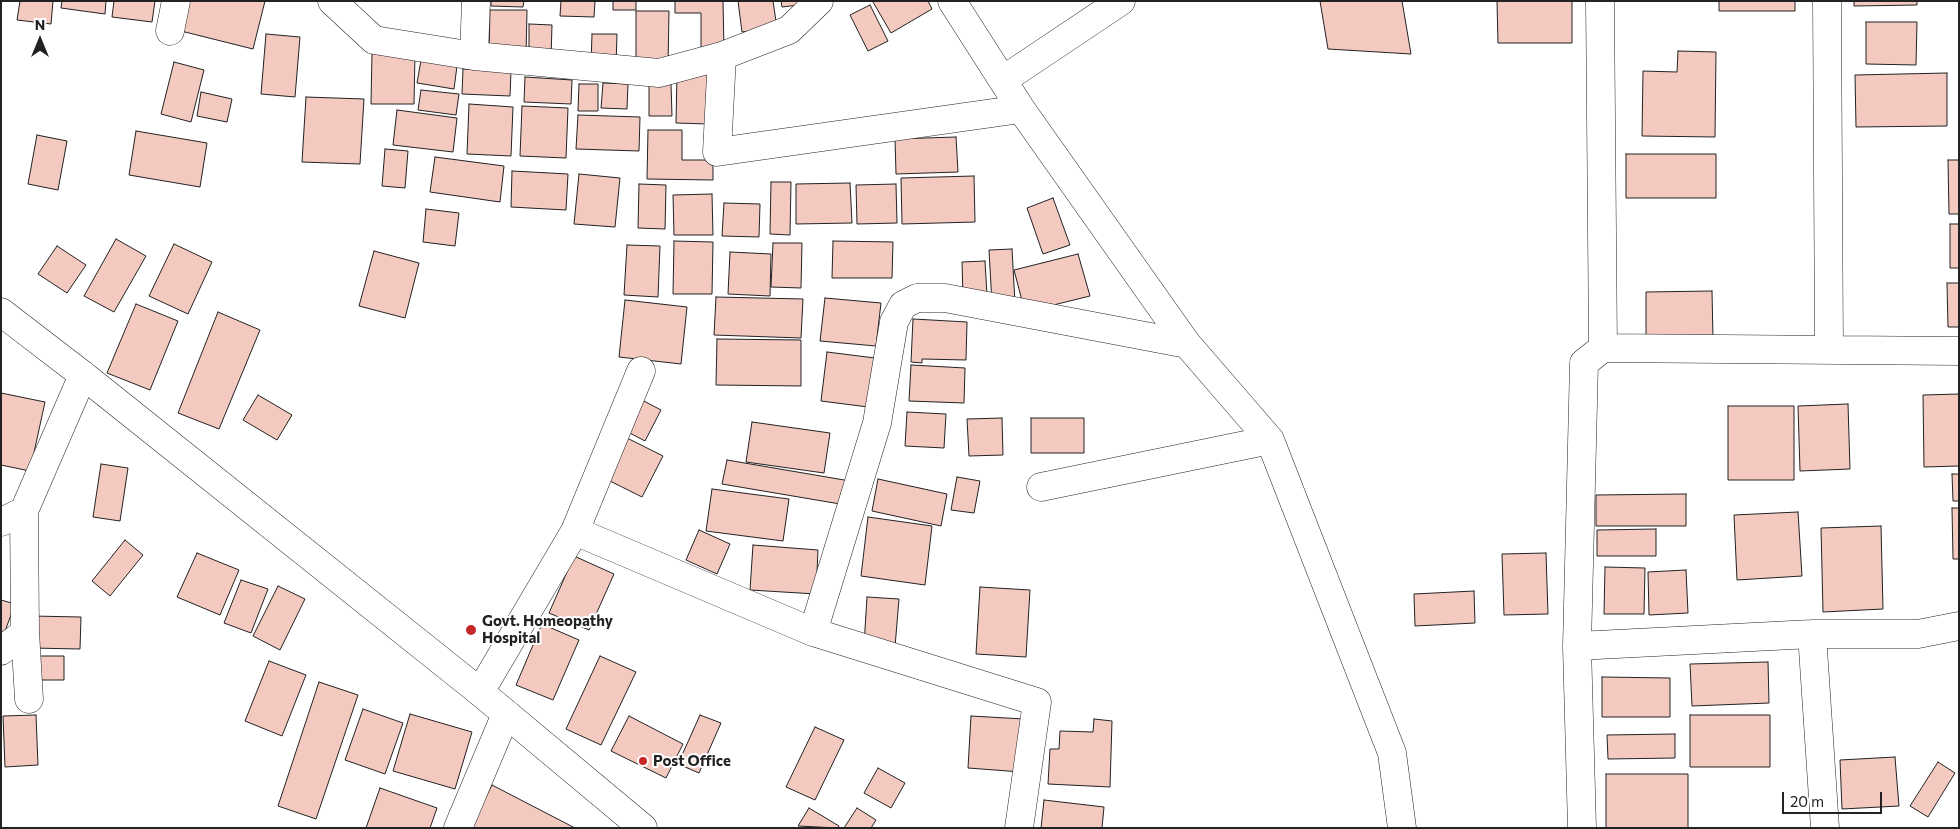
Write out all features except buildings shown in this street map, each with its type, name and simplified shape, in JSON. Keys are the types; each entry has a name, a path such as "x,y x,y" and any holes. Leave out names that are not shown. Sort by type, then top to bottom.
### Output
{"street":[{"path":"170,30 176,1"},
{"path":"332,1 374,40 474,56 659,74 722,56 789,30 819,1"},
{"path":"474,56 476,1"},
{"path":"952,1 1021,109 1187,344 1270,440 1392,753 1402,828"},
{"path":"1003,80 1122,1"},
{"path":"1600,1 1603,348"},
{"path":"1827,1 1828,348"},
{"path":"722,56 717,152 1021,109"},
{"path":"813,632 877,423 894,322 903,305 917,298 945,298 1187,344"},
{"path":"1,312 83,375 480,692 643,828"},
{"path":"1582,828 1577,646 1584,363 1603,348 1828,348 1959,351"},
{"path":"480,692 575,530 641,371"},
{"path":"29,698 25,632 13,516 83,375"},
{"path":"1041,486 1270,440"},
{"path":"575,530 813,632 1037,702 1019,828"},
{"path":"1577,646 1812,634 1918,634 1959,626"},
{"path":"1,651 25,632"},
{"path":"1812,634 1825,828"},
{"path":"458,828 506,714"}],"place":[{"name":"Govt. Homeopathy Hospital","path":"471,630"},
{"name":"Post Office","path":"643,761"}]}
